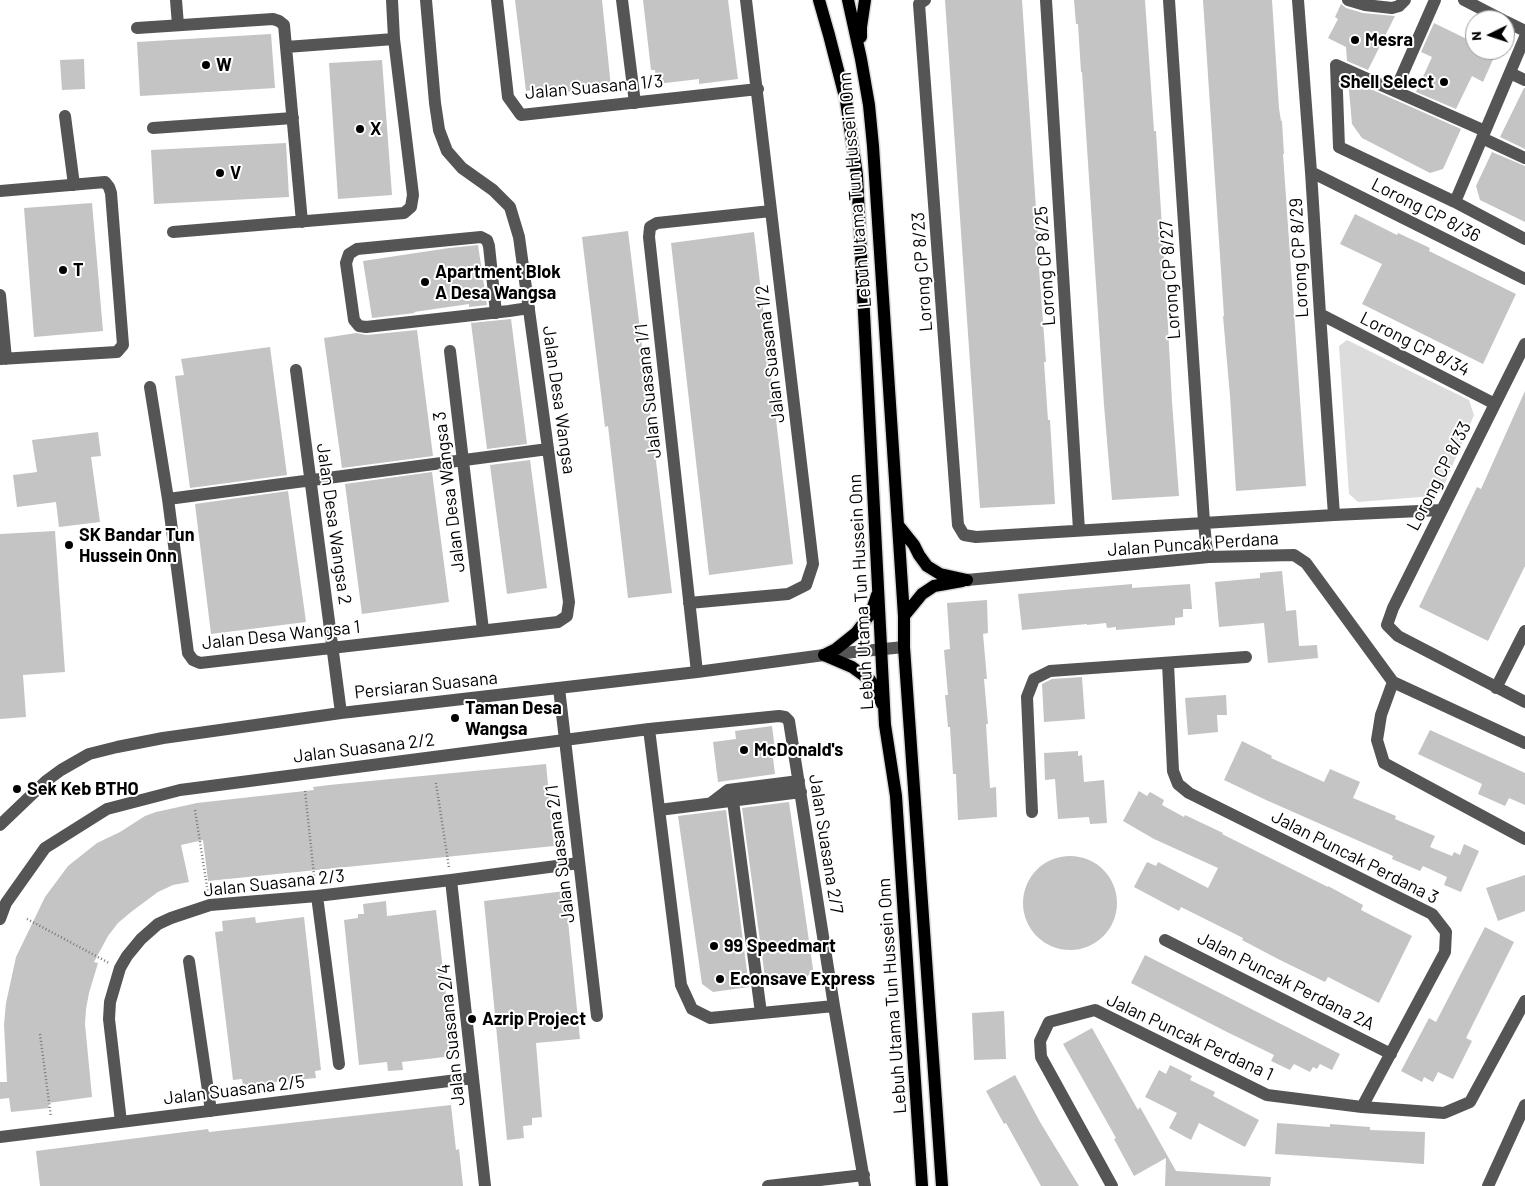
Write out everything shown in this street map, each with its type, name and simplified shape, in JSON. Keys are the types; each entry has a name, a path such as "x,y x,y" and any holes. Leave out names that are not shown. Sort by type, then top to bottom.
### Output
{"main road":[{"name":"Lebuh Utama Tun Hussein Onn","path":"819,0 830,35 846,101 856,175 885,725 896,796 922,1186"},
{"path":"826,0 831,26 830,35"},
{"name":"Lebuh Utama Tun Hussein Onn","path":"848,0 869,105 873,146 904,616 904,647 942,1186"},
{"path":"861,59 861,27 865,0"},
{"path":"898,525 914,545 918,555 927,566 940,574 967,580"},
{"path":"904,616 922,594 934,586 967,580"},
{"path":"824,654 836,649 856,634 871,613 879,590"},
{"path":"824,654 852,667 870,680 885,713"}],"street":[{"path":"176,0 178,25"},
{"path":"173,232 404,213 411,207 413,195 394,39 392,0"},
{"name":"Jalan Desa Wangsa","path":"426,0 435,103 439,130 447,151 462,168 493,190 510,207 519,237 569,602 567,616 558,622"},
{"name":"Jalan Suasana 1/3","path":"497,0 508,97 521,115 758,90"},
{"path":"622,0 635,103"},
{"name":"Jalan Suasana 1/2","path":"689,604 788,594 806,585 812,564 746,0"},
{"name":"Lorong CP 8/25","path":"1046,0 1079,530"},
{"name":"Lorong CP 8/27","path":"1169,0 1204,522 1209,557"},
{"name":"Lorong CP 8/29","path":"1298,0 1334,515"},
{"path":"1348,0 1365,5 1392,8 1399,6 1405,0"},
{"path":"1395,91 1435,0"},
{"path":"1464,0 1484,10"},
{"name":"Lorong CP 8/23","path":"922,2 958,525 964,535 976,537 1079,530"},
{"path":"137,28 273,19 284,25 302,222"},
{"path":"1454,202 1525,37"},
{"path":"286,47 394,39"},
{"path":"1525,158 1484,134 1336,64 1340,147 1525,238"},
{"path":"1510,73 1525,80"},
{"path":"66,116 74,185"},
{"path":"153,128 293,118"},
{"name":"Lorong CP 8/36","path":"1311,172 1525,279"},
{"path":"0,190 104,182 109,187 123,345 117,352 3,359 0,294"},
{"name":"Jalan Suasana 1/1","path":"697,672 651,256 650,227 658,223 771,211"},
{"path":"496,313 489,246 487,240 481,236 356,249 349,254 346,263 354,320 359,326 366,327 496,313 529,308"},
{"name":"Lorong CP 8/34","path":"1320,314 1495,404"},
{"name":"Lorong CP 8/33","path":"1496,688 1398,636 1387,625 1393,608 1441,510 1525,344"},
{"name":"Jalan Desa Wangsa 3","path":"450,351 483,630"},
{"name":"Jalan Desa Wangsa 2","path":"296,370 341,712"},
{"name":"Jalan Desa Wangsa 1","path":"150,387 168,499 188,653 193,660 200,663 558,622"},
{"path":"168,499 548,449"},
{"path":"1079,530 1441,510"},
{"name":"Jalan Puncak Perdana","path":"967,580 1209,557 1294,555 1306,563 1393,682 1525,743"},
{"path":"1525,631 1496,688 1525,702"},
{"name":"Persiaran Suasana","path":"0,825 46,780 89,754 116,747 163,738 341,712 697,672 824,654 904,647"},
{"path":"1032,812 1027,697 1034,679 1050,671 1246,657"},
{"name":"Jalan Puncak Perdana 3","path":"1168,663 1173,771 1178,784 1188,793 1432,914 1446,932 1445,952 1362,1107"},
{"path":"1393,682 1381,714 1377,740 1384,763 1525,839"},
{"name":"Jalan Suasana 2/1","path":"559,688 596,1016"},
{"name":"Jalan Suasana 2/2","path":"0,919 6,903 45,848 107,809 180,790 649,729 779,716 785,717"},
{"name":"Jalan Suasana 2/7","path":"785,717 789,721 834,1006 864,1180"},
{"path":"649,729 681,985 692,1009 710,1018 834,1006"},
{"path":"659,810 733,801 800,786"},
{"path":"709,804 728,790 800,786"},
{"path":"733,801 761,1013"},
{"name":"Jalan Suasana 2/3","path":"121,1122 109,1019 110,1002 120,968 141,939 158,924 210,905 317,896 579,863"},
{"name":"Jalan Suasana 2/4","path":"451,880 485,1186"},
{"path":"317,896 339,1064"},
{"name":"Jalan Puncak Perdana 2A","path":"1165,940 1391,1054"},
{"path":"189,961 211,1111"},
{"name":"Jalan Puncak Perdana 1","path":"1112,1186 1042,1057 1040,1041 1049,1022 1095,1010 1267,1095 1362,1107 1444,1113 1470,1102 1525,1001"},
{"name":"Jalan Suasana 2/5","path":"0,1137 473,1078"},
{"path":"1488,1186 1525,1105"},
{"path":"768,1186 864,1180"}],"path":[{"path":"436,783 451,880"},
{"path":"305,791 317,896"},
{"path":"195,810 210,905"},
{"path":"27,919 120,968"},
{"path":"40,1034 53,1131"}],"shaded area":[{"path":"1347,340 1469,400 1474,415 1442,490 1433,496 1358,502 1349,494 1339,346"}],"building":[{"path":"515,0 602,0 611,87 543,96 542,89 526,91"},
{"path":"643,0 728,0 738,79 699,84 699,79 657,84 655,70 651,70"},
{"path":"945,0 1022,0 1046,362 1044,362 1048,420 1050,420 1055,504 980,508"},
{"path":"1074,0 1145,0 1154,131 1156,131 1179,496 1112,500 1082,72"},
{"path":"1203,0 1272,0 1279,108 1282,121 1306,486 1236,491"},
{"path":"1341,4 1346,8 1363,13 1395,16 1368,70 1347,61 1346,47 1328,38 1338,19 1335,17"},
{"path":"1434,23 1465,38 1465,60 1493,60 1483,82 1472,76 1456,109 1416,92 1432,57 1421,52"},
{"name":"W","path":"271,34 275,88 140,96 137,42"},
{"path":"84,59 85,89 62,90 60,60"},
{"name":"X","path":"382,60 392,195 338,199 329,63"},
{"path":"1348,79 1461,129 1443,169 1430,173 1362,138 1352,124"},
{"path":"1525,88 1525,149 1500,137"},
{"name":"V","path":"286,143 289,197 154,204 151,150"},
{"path":"1492,152 1525,166 1525,222 1480,200 1476,186"},
{"name":"T","path":"92,203 103,331 34,337 24,208"},
{"path":"1355,214 1397,235 1398,233 1430,248 1429,251 1516,294 1483,364 1362,304 1382,264 1340,244"},
{"path":"628,231 672,593 628,598 608,426 605,427 582,237"},
{"path":"754,232 793,564 709,575 671,243"},
{"name":"Apartment Blok A Desa Wangsa","path":"478,245 487,305 469,307 469,304 372,318 363,261"},
{"path":"511,319 527,444 487,449 471,323"},
{"path":"417,330 433,456 342,468 324,338 356,333 367,335"},
{"path":"270,347 287,475 190,488 175,376 184,375 181,359"},
{"path":"1525,391 1525,566 1488,641 1419,607 1477,487 1481,489"},
{"path":"98,432 101,456 91,457 100,522 59,527 56,502 17,507 13,475 37,472 32,440"},
{"path":"530,460 547,588 507,594 490,465"},
{"path":"432,472 449,602 362,614 345,484"},
{"path":"288,491 306,622 211,634 195,504"},
{"path":"55,531 65,672 23,675 26,717 0,719 0,534"},
{"path":"1282,571 1286,611 1296,610 1299,646 1317,645 1318,658 1268,663 1264,623 1219,627 1215,582 1260,578 1260,573"},
{"path":"1132,584 1132,588 1190,584 1192,609 1183,609 1183,617 1175,618 1175,625 1116,630 1116,627 1107,628 1106,623 1022,630 1018,594"},
{"path":"987,600 988,633 983,634 987,679 984,679 988,724 986,724 990,788 996,787 997,817 958,820 956,774 953,774 950,727 948,727 945,695 948,695 944,650 950,649 947,603"},
{"path":"1082,677 1085,719 1044,722 1042,684 1052,679"},
{"path":"1226,695 1227,715 1217,715 1218,732 1188,735 1185,698"},
{"name":"McDonald's","path":"772,726 776,757 773,758 775,774 718,782 713,742 736,739 735,731"},
{"path":"1430,730 1525,773 1525,805 1509,798 1505,806 1478,794 1482,784 1418,754"},
{"path":"1242,741 1272,756 1271,758 1324,782 1330,769 1360,782 1353,798 1396,816 1395,819 1435,836 1430,847 1452,856 1454,852 1460,855 1464,844 1479,851 1461,892 1444,885 1447,877 1423,866 1420,871 1392,859 1393,856 1224,780"},
{"path":"1078,751 1078,756 1082,755 1084,782 1104,780 1107,823 1090,824 1089,817 1058,819 1055,779 1045,780 1044,753"},
{"path":"546,764 554,846 208,881 203,840 181,845 189,882 173,885 158,892 131,912 118,923 108,936 94,962 98,963 89,993 85,1024 92,1097 48,1103 49,1108 11,1112 9,1098 0,1099 0,1082 7,1082 4,1025 6,1003 16,957 45,897 68,866 97,843 120,832 145,816 197,803 314,790 313,787 329,785"},
{"path":"1139,791 1147,796 1150,792 1164,800 1162,805 1184,817 1185,815 1223,833 1328,886 1363,905 1361,910 1412,936 1379,1003 1328,977 1325,982 1181,907 1179,911 1134,887 1147,862 1156,866 1158,862 1208,888 1218,868 1154,839 1123,821"},
{"path":"789,802 813,969 805,980 766,985 742,808"},
{"path":"726,810 749,987 713,992 702,984 678,816"},
{"path":"1061,856 1079,856 1104,869 1114,885 1117,903 1114,921 1104,937 1079,950 1061,950 1036,937 1023,912 1023,894 1036,869"},
{"path":"1525,875 1525,911 1498,921 1486,888"},
{"path":"565,891 580,1039 536,1043 542,1117 532,1118 532,1125 523,1126 524,1138 507,1140 484,901"},
{"path":"386,901 387,916 436,910 453,1056 402,1062 403,1070 388,1071 387,1062 359,1065 344,920 358,918 358,914 364,914 363,904"},
{"path":"255,917 256,923 304,917 321,1070 315,1071 316,1078 275,1082 276,1089 244,1093 242,1079 233,1080 215,932 223,931 222,921"},
{"path":"1485,927 1514,942 1466,1038 1472,1041 1453,1079 1438,1072 1433,1082 1424,1077 1422,1082 1401,1071 1429,1018 1436,1022"},
{"path":"1145,955 1340,1054 1332,1070 1320,1064 1317,1069 1313,1067 1310,1072 1294,1064 1290,1070 1271,1061 1274,1055 1131,983"},
{"path":"1004,1011 1006,1059 974,1060 972,1013"},
{"path":"1092,1028 1138,1110 1140,1107 1176,1171 1271,1177 1270,1186 1165,1186 1166,1158 1134,1176 1114,1139 1116,1138 1063,1044"},
{"path":"1170,1065 1192,1076 1190,1080 1215,1092 1213,1096 1259,1120 1245,1147 1199,1123 1191,1140 1169,1128 1177,1113 1145,1097 1159,1070 1166,1074"},
{"path":"1015,1075 1040,1122 1079,1186 1041,1186 1006,1123 1004,1124 986,1091"},
{"path":"451,1105 456,1150 459,1149 463,1186 40,1186 36,1151 208,1129 209,1132"},
{"path":"1277,1123 1330,1127 1330,1124 1370,1127 1370,1130 1425,1132 1424,1164 1275,1154"}],"place":[{"name":"Mesra","path":"1355,40"},
{"name":"W","path":"206,65"},
{"name":"Shell Select","path":"1444,82"},
{"name":"X","path":"360,129"},
{"name":"V","path":"220,173"},
{"name":"T","path":"63,270"},
{"name":"Apartment Blok A Desa Wangsa","path":"425,282"},
{"name":"SK Bandar Tun Hussein Onn","path":"69,545"},
{"name":"Taman Desa Wangsa","path":"455,718"},
{"name":"McDonald's","path":"744,750"},
{"name":"Sek Keb BTHO","path":"17,789"},
{"name":"99 Speedmart","path":"714,946"},
{"name":"Econsave Express","path":"720,979"},
{"name":"Azrip Project","path":"472,1019"}]}
